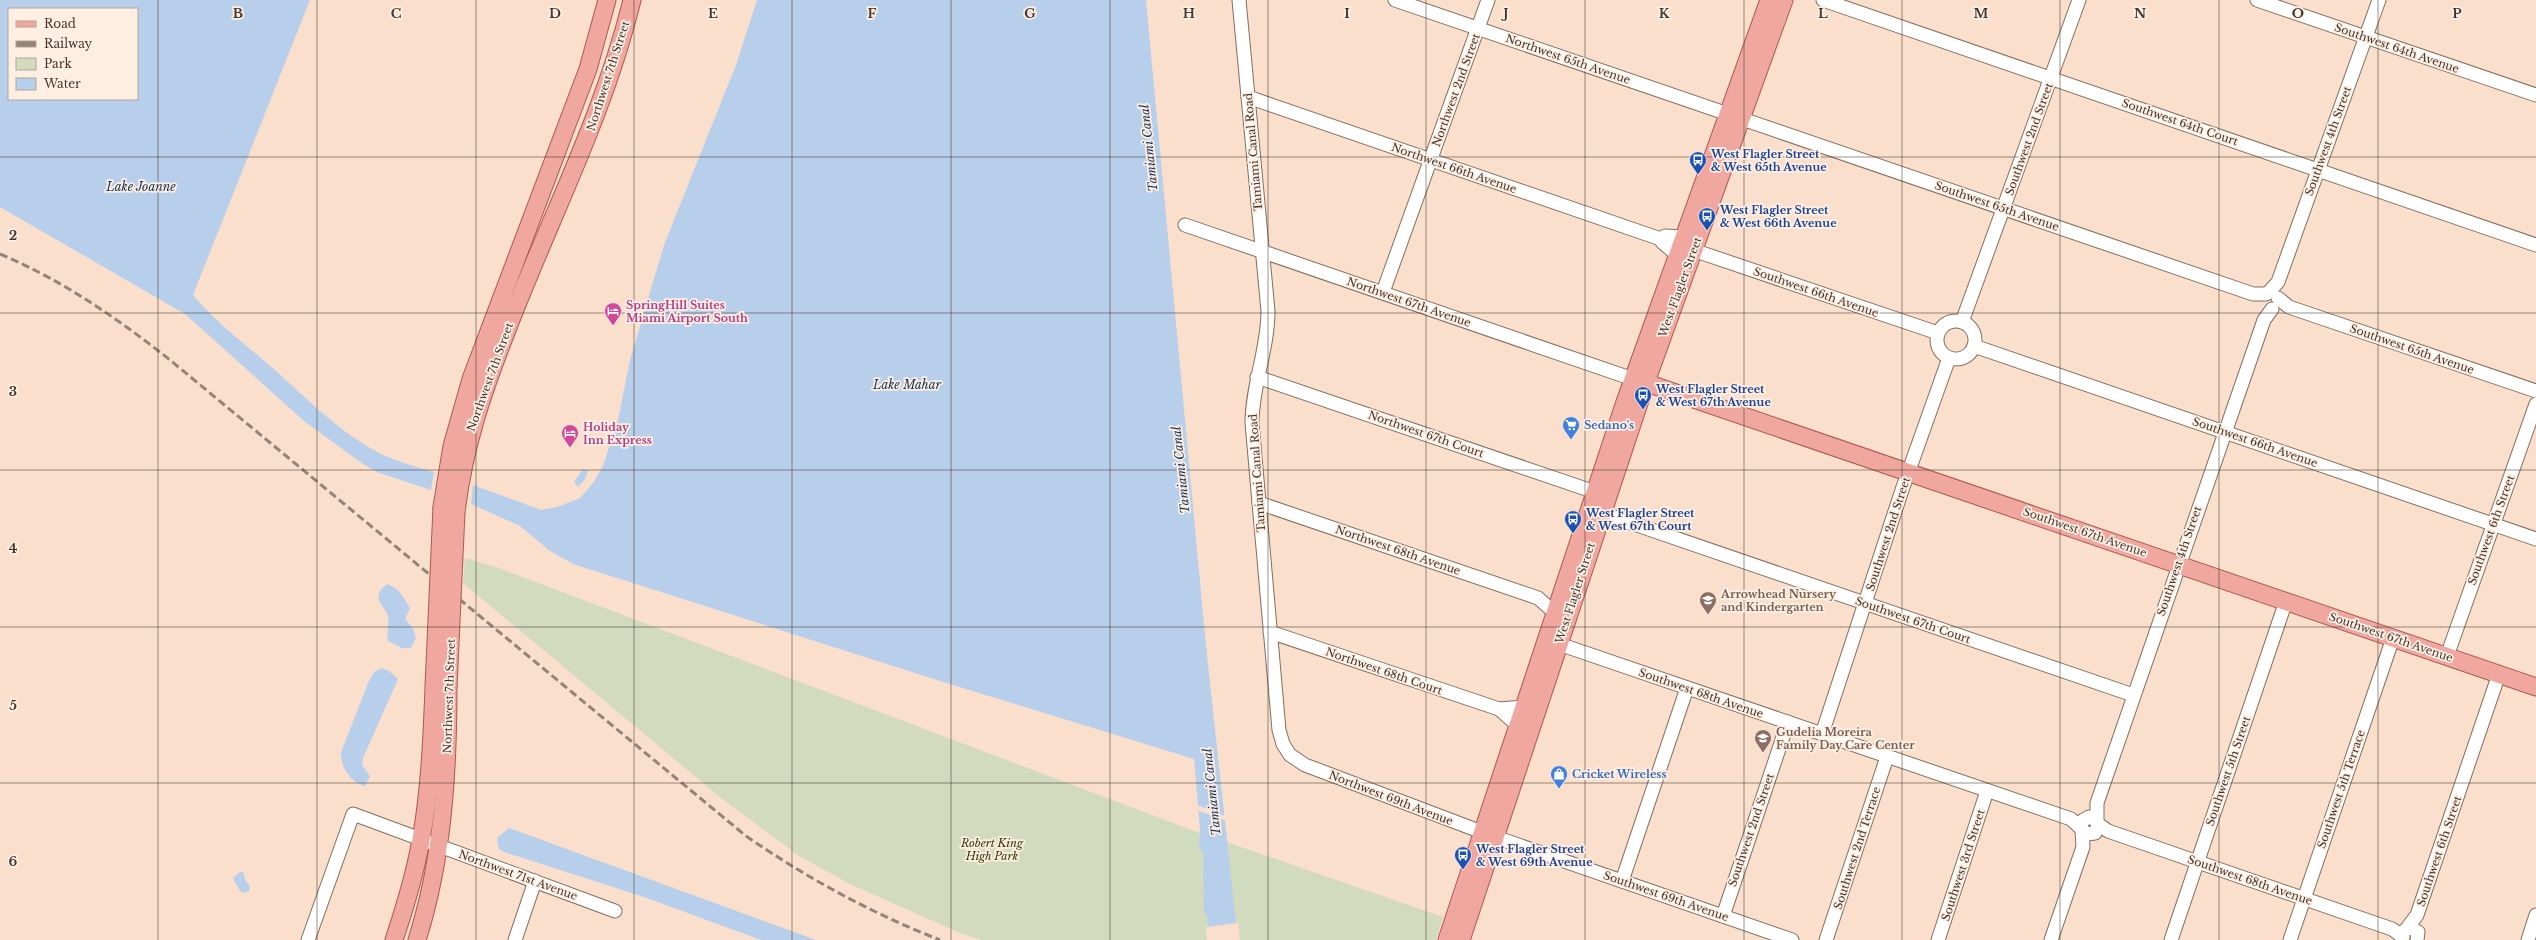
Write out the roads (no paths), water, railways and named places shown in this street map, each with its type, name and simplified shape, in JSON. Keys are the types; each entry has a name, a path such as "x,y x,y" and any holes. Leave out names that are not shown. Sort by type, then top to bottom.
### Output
{"main road":[{"name":"Northwest 7th Street","path":"417,940 431,890 439,847 445,790 441,687 452,446 471,379 586,75 607,0"},
{"name":"Northwest 7th Street","path":"449,509 477,407 538,249 594,122 616,60 632,0"},
{"name":"West Flagler Street","path":"1461,940 1517,726 1595,492 1639,380 1734,116 1769,0"},
{"name":"West Flagler Street","path":"1734,116 1784,0"},
{"name":"West Flagler Street","path":"1447,940 1489,835 1559,644 1602,513 1639,380 1677,255 1688,243"},
{"name":"Southwest 67th Avenue","path":"1639,380 2536,687"},
{"name":"Northwest 7th Street","path":"394,940 410,886 421,840 441,687"}],"street":[{"name":"Tamiami Canal Road","path":"1240,0 1268,327 1265,350 1257,377 1253,398 1252,423 1279,730 1283,744 1290,754"},
{"name":"Northwest 65th Avenue","path":"1395,0 1734,116"},
{"name":"Northwest 2nd Street","path":"1383,292 1488,0"},
{"name":"Southwest 64th Court","path":"1823,0 2536,244"},
{"name":"Southwest 2nd Street","path":"1962,322 2079,0"},
{"name":"Southwest 64th Avenue","path":"2257,0 2536,95"},
{"name":"Southwest 4th Street","path":"2051,940 2178,564 2264,320 2268,300 2278,282 2379,0"},
{"name":"Northwest 66th Avenue","path":"1248,97 1661,239 1662,242 1677,255"},
{"name":"Southwest 65th Avenue","path":"1734,116 2536,391"},
{"name":"Northwest 67th Avenue","path":"1186,225 1639,380"},
{"name":"Northwest 66th Avenue","path":"1661,239 1665,236 1688,243"},
{"name":"Southwest 66th Avenue","path":"1688,243 1938,333"},
{"path":"1962,322 1973,332 1974,346 1966,356 1957,359 1949,358 1938,348 1938,333 1948,323 1962,322"},
{"name":"Southwest 66th Avenue","path":"1974,346 2536,539"},
{"name":"Southwest 2nd Street","path":"1822,734 1908,472 1949,358"},
{"name":"Northwest 67th Court","path":"1257,377 1595,492"},
{"name":"Southwest 6th Street","path":"2447,656 2536,404"},
{"name":"Northwest 68th Avenue","path":"1258,503 1538,598 1555,613"},
{"name":"Southwest 67th Court","path":"1602,513 2133,695"},
{"path":"1538,598 1542,595 1561,594"},
{"name":"Southwest 5th Street","path":"2171,940 2286,601"},
{"name":"Northwest 68th Court","path":"1270,632 1499,710 1517,726"},
{"name":"Southwest 5th Terrace","path":"2290,940 2393,638"},
{"name":"Southwest 68th Avenue","path":"1559,644 2411,935"},
{"name":"Southwest 6th Street","path":"2411,935 2499,674"},
{"path":"1622,881 1687,688"},
{"name":"Northwest 68th Court","path":"1499,710 1524,707"},
{"name":"Southwest 2nd Street","path":"1723,916 1788,722"},
{"name":"Northwest 69th Avenue","path":"1290,754 1305,765 1489,835"},
{"name":"Southwest 2nd Terrace","path":"1826,940 1887,757"},
{"name":"Southwest 3rd Street","path":"1938,940 1987,791"},
{"name":"Northwest 71st Avenue","path":"308,940 353,814 439,847 615,910"},
{"name":"Southwest 69th Avenue","path":"1489,835 1792,940"},
{"path":"515,940 535,882"},
{"path":"2528,940 2536,915"}],"water":[{"name":"Lake Joanne","path":"0,0 310,0 193,295 230,332 344,431 372,449 387,456 434,472 431,490 377,472 363,464 304,421 185,314 0,207"},
{"name":"Lake Mahar","path":"757,0 1146,0 1206,646 1238,940 1209,940 1207,914 1204,913 1203,853 1199,847 1200,829 1194,759 937,680 573,564 550,551 520,526 471,504 473,485 541,510 557,507 580,498 593,483 603,466 618,420 630,360 664,245 736,65"},
{"path":"583,469 588,471 585,479 578,487 574,482"},
{"path":"387,584 399,591 410,608 405,619 413,628 416,638 411,648 402,648 388,641 388,616 379,597 379,593"},
{"path":"381,668 389,671 398,679 363,758 362,765 370,776 365,786 355,782 347,774 342,763 341,752 369,681 374,672"},
{"path":"509,828 816,940 761,940 644,897 504,852 499,849 497,838"},
{"path":"240,872 244,873 245,880 250,886 249,891 244,893 240,891 233,878"}],"railway":[{"path":"0,254 23,264 88,301 130,329 170,360 746,836 792,866 840,894 914,930 940,940"}],"place":[{"name":"West Flagler Street & West 65th Avenue","path":"1698,175"},
{"name":"West Flagler Street & West 66th Avenue","path":"1707,231"},
{"name":"SpringHill Suites Miami Airport South","path":"613,326"},
{"name":"West Flagler Street & West 67th Avenue","path":"1643,410"},
{"name":"Sedano's","path":"1571,440"},
{"name":"Holiday Inn Express","path":"570,448"},
{"name":"West Flagler Street & West 67th Court","path":"1573,534"},
{"name":"Arrowhead Nursery and Kindergarten","path":"1708,615"},
{"name":"Gudelia Moreira Family Day Care Center","path":"1763,753"},
{"name":"Cricket Wireless","path":"1559,789"},
{"name":"West Flagler Street & West 69th Avenue","path":"1463,870"}],"water label":[{"name":"Tamiami Canal","path":"1149,148"},
{"name":"Tamiami Canal","path":"1181,470"},
{"name":"Tamiami Canal","path":"1212,792"}],"park label":[{"name":"Robert King High Park","path":"992,849"}]}
